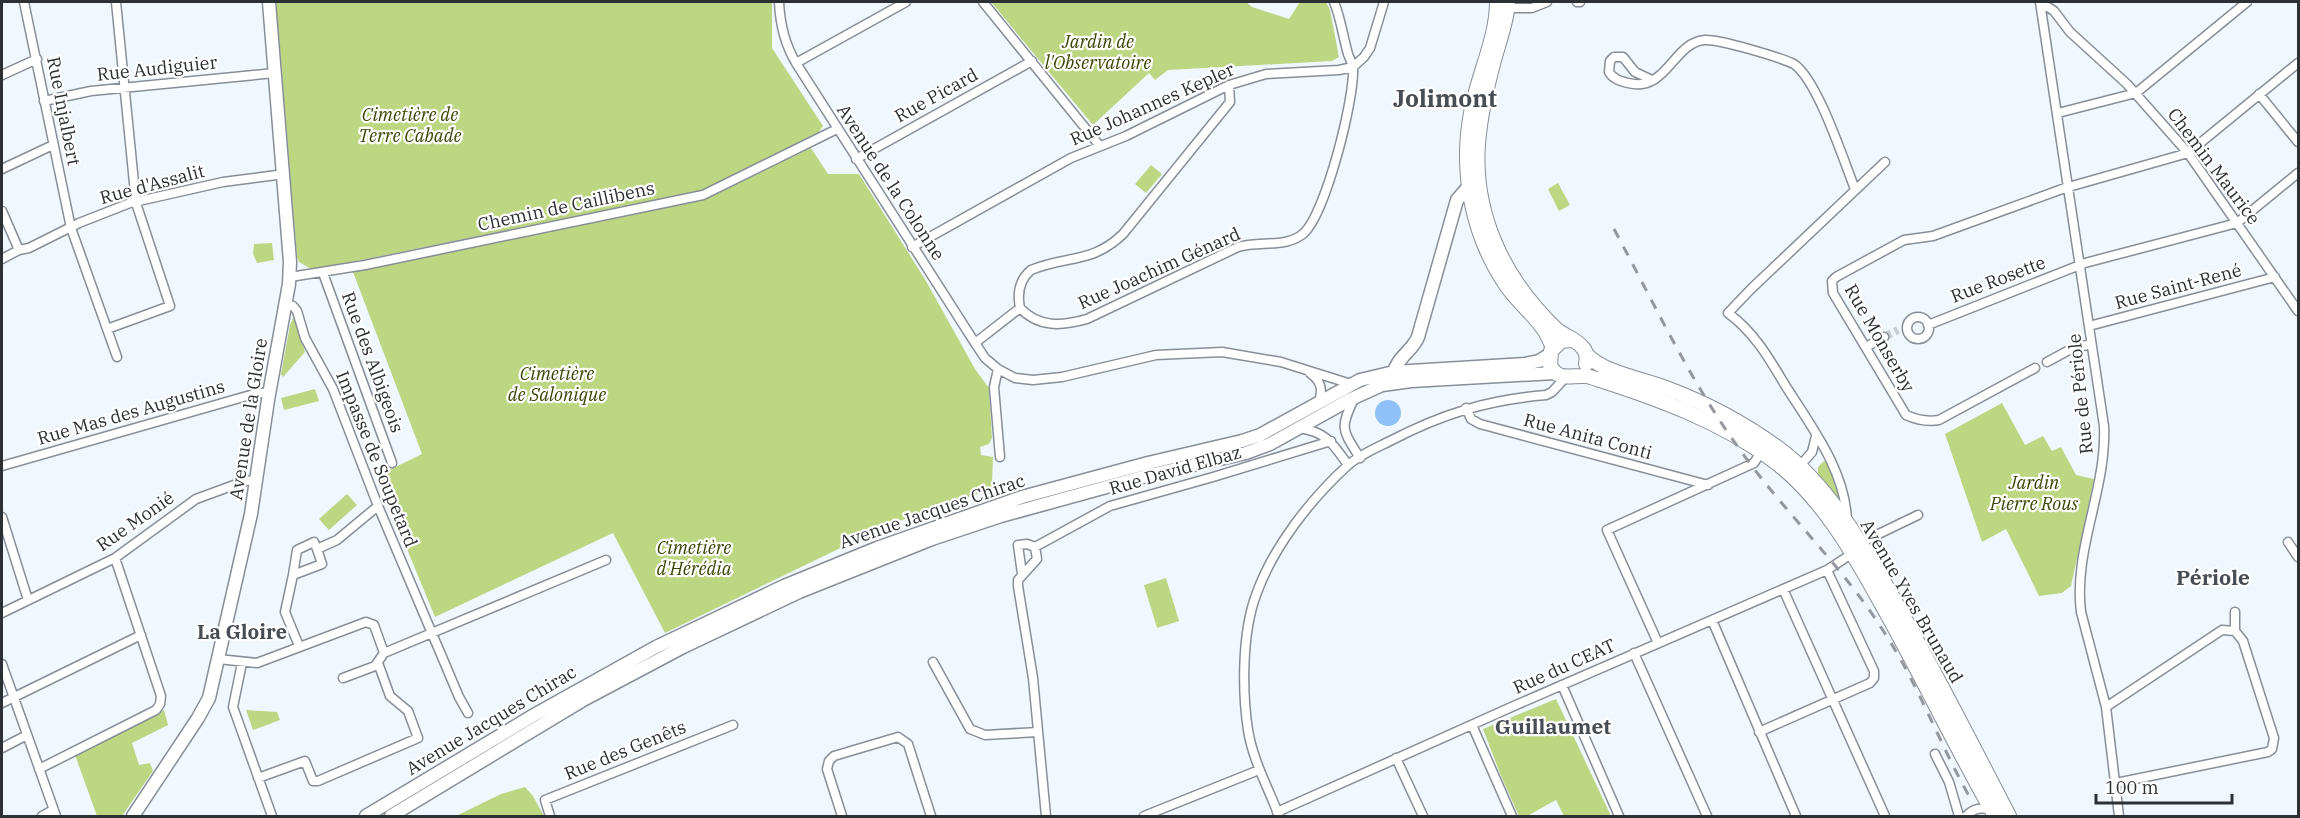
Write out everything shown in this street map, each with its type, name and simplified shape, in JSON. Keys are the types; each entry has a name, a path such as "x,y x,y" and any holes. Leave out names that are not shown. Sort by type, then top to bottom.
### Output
{"main road":[{"name":"Avenue de la Gloire","path":"133,816 203,710 212,688 257,480 269,392 290,277 290,252 269,2"},
{"path":"1504,4 1478,126 1477,163 1484,211 1494,242 1520,288 1542,315 1581,345 1587,355 1583,370 1565,376 1550,365 1551,351 1544,329 1515,297 1497,271 1478,227 1469,186 1467,166 1470,115 1495,22 1504,4"},
{"path":"1394,372 1395,366 1415,345 1457,200 1469,186"},
{"path":"1551,351 1561,341 1572,340"},
{"name":"Avenue Jacques Chirac","path":"366,816 595,680 656,647 784,586 877,548 1011,501 1148,463 1251,438 1360,380 1394,372 1539,362 1551,351"},
{"name":"Avenue Yves Brunaud","path":"1587,355 1599,364 1666,388 1731,417 1779,448 1821,510 1858,548 1933,670 2009,816"},
{"name":"Avenue Yves Brunaud","path":"1565,376 1586,375 1627,388 1727,432 1796,471 1847,525 1922,676 1994,813"},
{"name":"Avenue Jacques Chirac","path":"391,816 583,700 683,646 799,592 932,539 1001,516 1150,475 1246,453 1270,444 1355,397 1382,385 1397,382 1565,376"}],"street":[{"name":"Rue Injalbert","path":"24,2 71,228 117,357"},
{"path":"107,329 170,306 136,202 116,2"},
{"name":"Avenue de la Colonne","path":"779,2 782,31 788,50 975,343 985,358 998,369"},
{"path":"796,63 906,2"},
{"path":"983,2 1099,145"},
{"path":"1334,2 1353,67 1365,57 1370,48 1384,2"},
{"path":"1504,4 1532,8 1547,2"},
{"name":"Chemin Maurice","path":"2040,2 2051,8 2070,32 2136,93 2188,153 2298,311"},
{"name":"Rue de Périole","path":"2040,2 2090,326 2105,448 2103,468 2084,556 2079,597 2106,707 2119,816"},
{"path":"2058,113 2136,93 2247,2"},
{"path":"1652,80 1635,72 1623,57 1614,57 1610,61 1609,72 1614,78 1642,85 1652,80 1660,76 1687,47 1705,40 1794,64 1802,69 1814,89 1855,189"},
{"path":"2,75 37,59"},
{"name":"Rue Picard","path":"856,159 1032,61"},
{"path":"2069,187 2188,153 2298,63"},
{"name":"Rue Johannes Kepler","path":"912,247 1021,184 1229,85 1266,74 1339,70 1353,67"},
{"name":"Rue Joachim Génard","path":"1020,308 1032,318 1052,325 1087,320 1238,247 1285,242 1304,233 1317,212 1341,144 1353,67"},
{"name":"Rue Audiguier","path":"44,101 91,91 275,73"},
{"path":"975,343 1020,308 1020,285 1024,275 1031,270 1090,256 1112,244 1123,234 1230,102 1229,85"},
{"path":"2259,94 2298,142"},
{"name":"Chemin de Caillibens","path":"290,277 323,273 703,195 837,129"},
{"path":"2,169 53,145"},
{"path":"1847,525 1847,507 1842,491 1830,458 1813,427 1764,349 1747,328 1728,313 1885,162"},
{"path":"2237,223 2298,173"},
{"name":"Rue d'Assalit","path":"2,259 136,202 223,182 284,174"},
{"name":"Rue Monserby","path":"2035,368 1939,420 1922,421 1905,415 1833,293 1832,281 1904,240 1933,236 2069,187"},
{"path":"2,211 19,250"},
{"name":"Rue Rosette","path":"1928,324 2080,265 2237,223"},
{"name":"Rue des Albigeois","path":"323,273 392,463"},
{"name":"Rue Saint-René","path":"2090,326 2275,277"},
{"name":"Impasse de Soupetard","path":"285,304 293,306 297,311 305,338 333,389 378,506 459,697 468,713"},
{"name":"Rue Rosette","path":"1916,317 1922,318 1928,324 1928,332 1920,339 1903,330 1916,317"},
{"path":"1866,347 1884,337"},
{"path":"2047,362 2071,349 2091,344"},
{"path":"1000,457 994,387 998,369 1016,378 1045,380 1156,355 1222,352 1261,358 1351,384"},
{"path":"1305,369 1319,382 1321,391 1317,404"},
{"path":"1278,814 1259,770 1248,730 1246,643 1252,606 1265,574 1279,549 1302,517 1348,465 1369,451 1416,428 1466,408 1546,395 1552,392 1565,376"},
{"name":"Rue Mas des Augustins","path":"2,466 254,394 269,392"},
{"path":"1355,397 1345,415 1344,423 1347,436 1360,458"},
{"name":"Rue Anita Conti","path":"1466,408 1471,419 1480,424 1708,485"},
{"path":"1299,428 1316,431 1331,441 1348,465"},
{"path":"1796,471 1812,452 1816,436"},
{"name":"Rue David Elbaz","path":"1023,574 1018,545 1027,544 1035,547 1110,506 1331,441"},
{"path":"1658,643 1607,531 1754,463 1761,452"},
{"name":"Rue Monié","path":"2,613 115,558 196,499 245,481 257,480"},
{"path":"317,549 337,540 378,506"},
{"name":"Rue du CEAT","path":"1278,814 1396,758 1827,570 1858,548 1918,515"},
{"path":"2,517 28,600"},
{"path":"293,575 322,564 314,542 297,550 285,612 299,646"},
{"path":"2288,542 2298,557"},
{"path":"1035,547 1037,559 1018,580 1018,586 1030,653 1046,816"},
{"path":"39,769 156,710 160,704 161,696 115,558"},
{"path":"343,678 378,663 384,653 606,560"},
{"path":"1759,732 1870,683 1874,678 1874,671 1827,570"},
{"path":"1782,588 1885,816"},
{"path":"2116,783 2268,752 2272,749 2274,738 2243,641 2235,631 2235,612"},
{"path":"1712,620 1796,816"},
{"path":"218,659 257,663 366,622 374,625 384,653"},
{"path":"2106,707 2223,630 2235,631"},
{"path":"2,703 141,635"},
{"path":"1634,653 1707,816"},
{"path":"933,662 970,729 985,735 1038,732"},
{"path":"242,663 233,707 272,816"},
{"path":"258,777 305,761 313,781 333,775 418,738 408,711 390,696 378,663"},
{"path":"2,664 55,813 42,816"},
{"path":"1562,685 1618,816"},
{"name":"Rue des Genêts","path":"550,816 545,800 733,725"},
{"path":"1472,725 1512,816"},
{"path":"2,748 27,735"},
{"path":"843,816 827,769 829,761 834,756 898,736 908,744 931,816"},
{"path":"1935,754 1949,782 1959,816"},
{"path":"1396,758 1423,816"},
{"path":"1144,816 1259,770"},
{"path":"1966,816 1983,807 1994,813"}],"green space":[{"name":"Cimetière de Terre Cabade","path":"276,2 772,2 772,48 823,126 818,133 703,190 313,270 299,262 297,257"},
{"name":"Jardin de l'Observatoire","path":"991,2 1246,2 1252,7 1289,19 1300,2 1326,2 1330,10 1339,57 1332,61 1168,70 1155,80 1149,73 1093,125"},
{"name":"Cimetière de Salonique","path":"811,148 828,174 859,174 926,281 975,369 989,388 992,438 989,444 980,447 981,455 993,457 992,485 989,490 888,525 665,633 613,533 435,617 377,476 422,454 353,272 699,200"},
{"path":"1151,165 1162,174 1146,193 1135,184"},
{"path":"1558,183 1570,205 1559,211 1548,189"},
{"path":"272,243 274,260 257,263 253,254 254,244"},
{"path":"294,316 305,352 283,377 281,374 290,325"},
{"path":"315,389 319,401 284,410 281,398"},
{"name":"Jardin Pierre Rous","path":"2002,403 2025,445 2043,436 2052,451 2061,447 2076,475 2094,479 2071,586 2062,593 2039,596 2006,529 1982,542 1945,434"},
{"path":"1824,461 1829,462 1841,498 1839,499 1818,474 1818,467"},
{"path":"347,494 357,505 329,530 319,519"},
{"path":"1166,578 1179,621 1157,628 1144,585"},
{"path":"1556,699 1611,816 1564,816 1556,800 1527,816 1519,816 1483,729"},
{"path":"164,710 168,725 132,743 139,765 150,763 153,771 122,816 97,816 75,755"},
{"path":"246,710 277,712 280,720 253,730"},
{"path":"525,787 544,816 456,816 501,794"}],"water":[{"path":"1388,400 1397,404 1401,413 1397,422 1388,426 1379,422 1375,413 1379,404"}],"tunnel":[{"path":"1884,337 1898,330"}],"railway":[{"path":"1614,229 1675,344 1724,428 1760,477 1868,608 1897,652 1972,801"}],"district":[{"name":"Jolimont","path":"1445,98"},
{"name":"Périole","path":"2213,577"},
{"name":"La Gloire","path":"242,631"},
{"name":"Guillaumet","path":"1553,726"}],"park label":[{"name":"Cimetière d'Hérédia","path":"694,557"}]}
